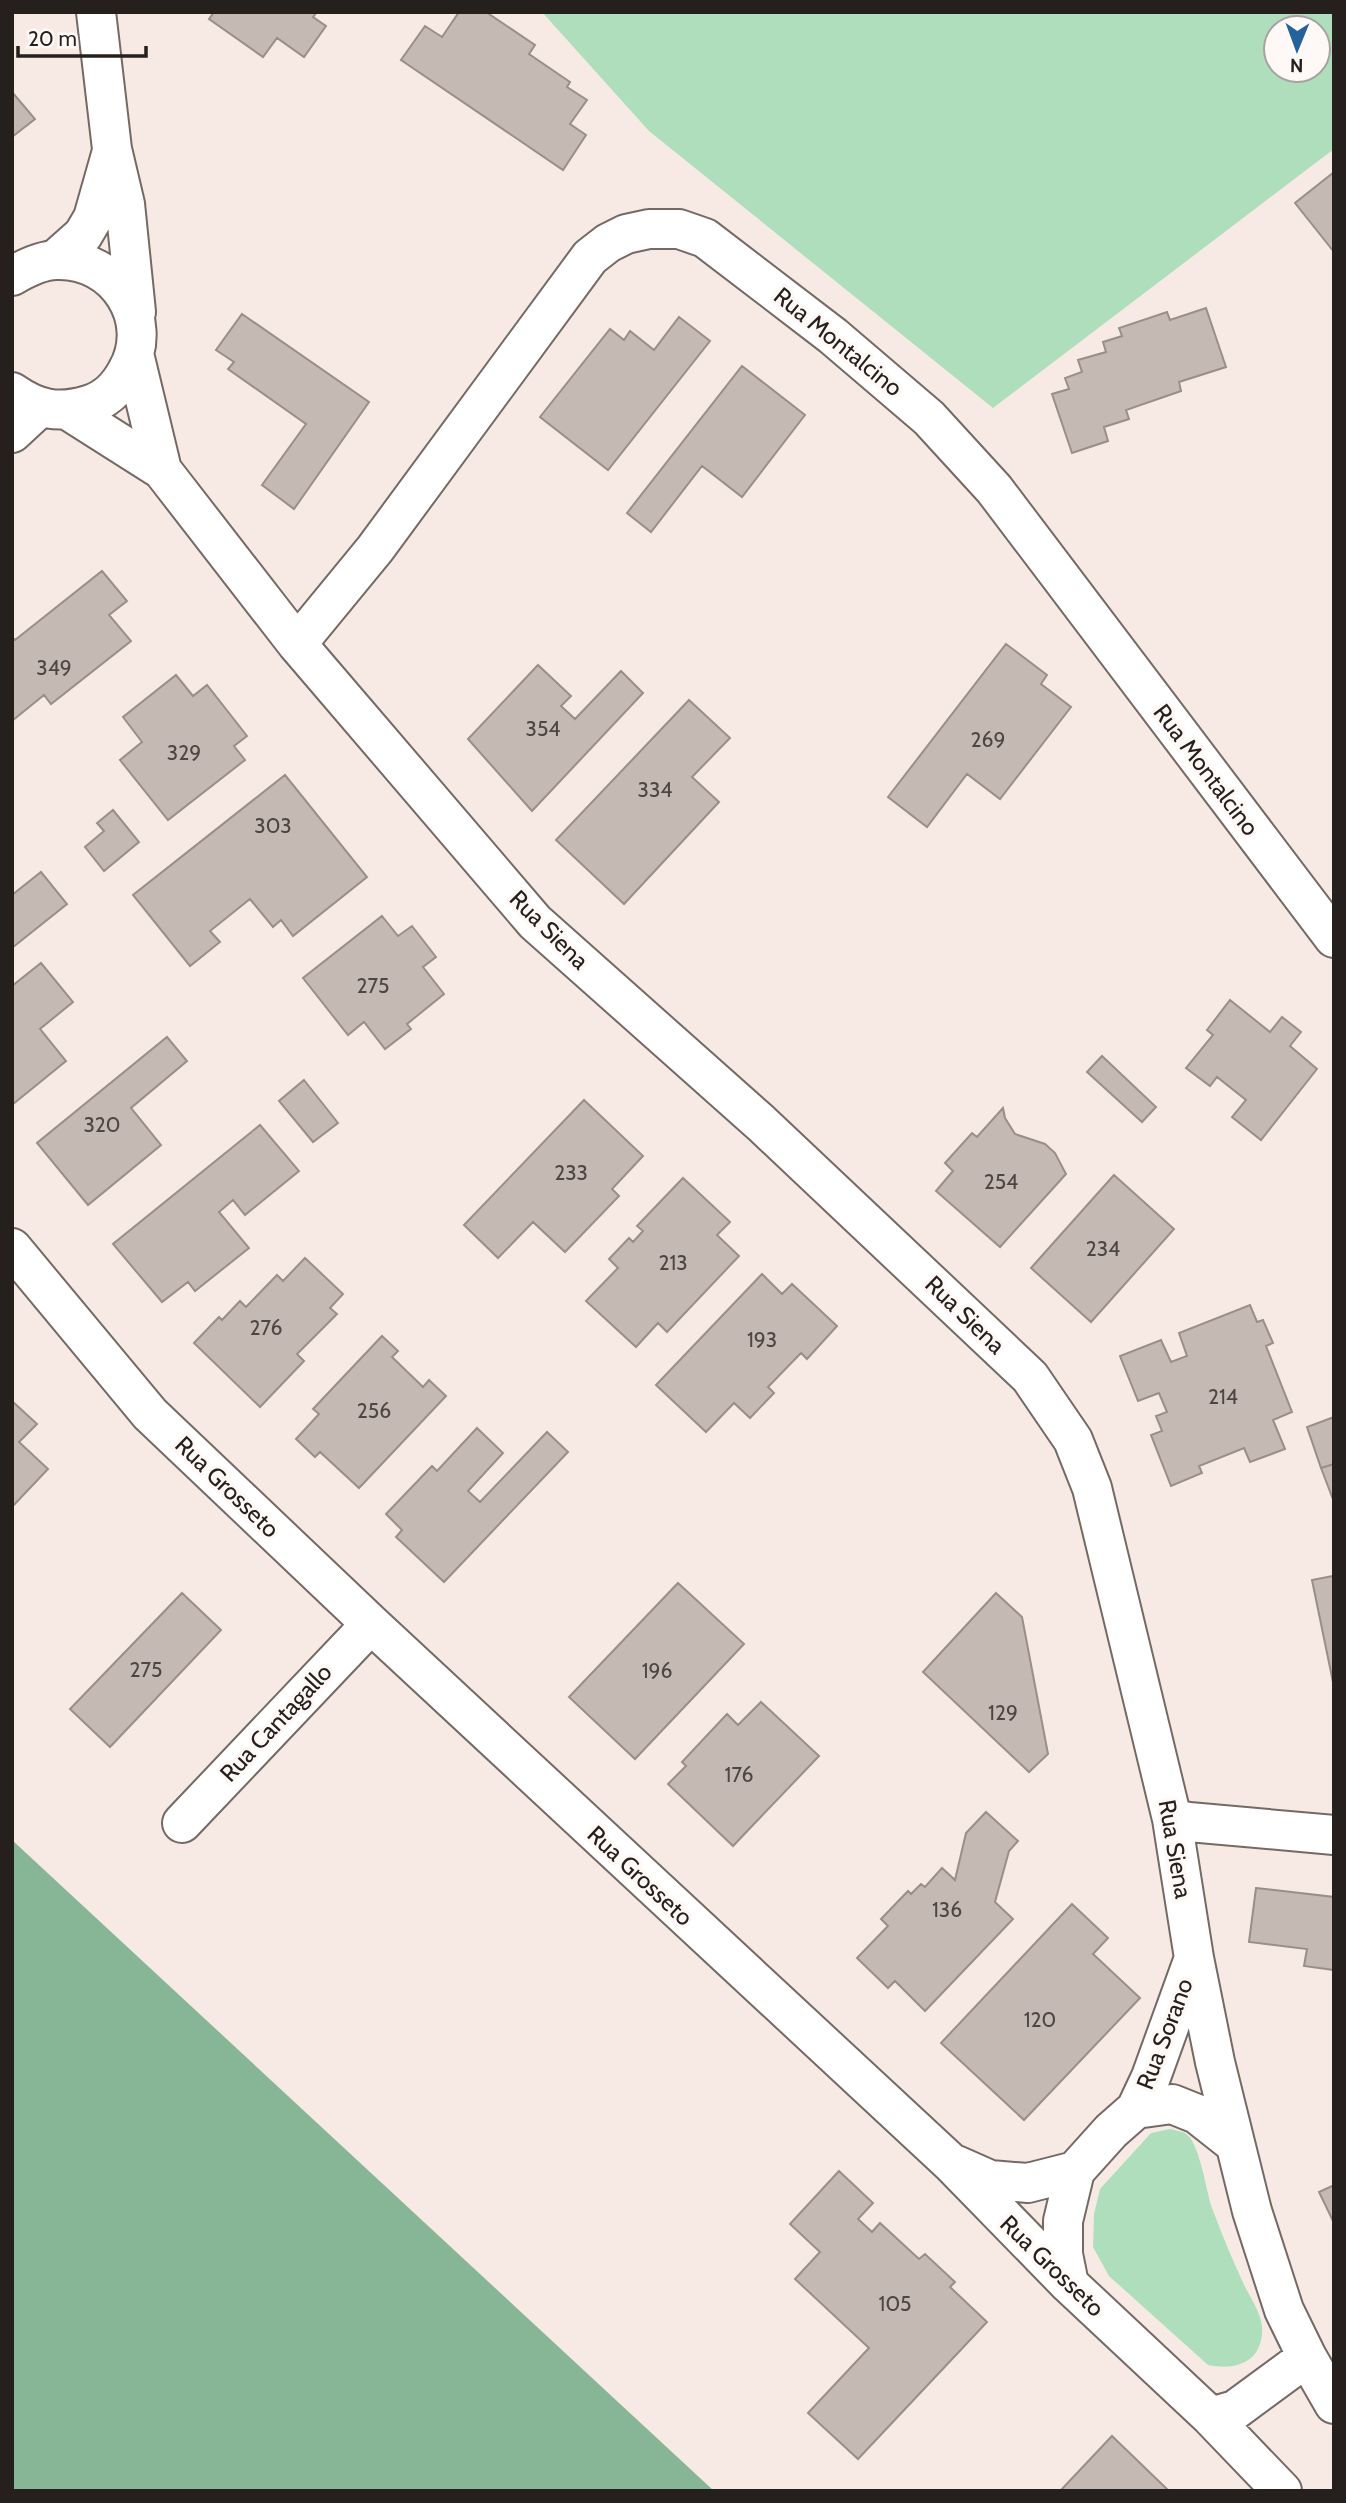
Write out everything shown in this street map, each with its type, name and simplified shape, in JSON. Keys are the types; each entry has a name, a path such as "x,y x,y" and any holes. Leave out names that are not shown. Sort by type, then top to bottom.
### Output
{"street":[{"path":"33,411 98,402 106,398 121,384 136,343 125,204 112,149 96,12"},
{"path":"29,262 83,235 93,218 112,149"},
{"name":"Rua Montalcino","path":"297,644 375,549 590,257 608,243 626,234 649,229 679,229 705,238 731,256 833,336 929,418 994,489 1334,938"},
{"path":"29,262 85,263 111,277 130,300 136,343"},
{"name":"Rua Siena","path":"136,343 162,470 297,644 536,922 761,1123 1030,1377 1073,1440 1092,1488 1172,1819 1194,1958 1252,2211 1284,2310 1334,2404"},
{"name":"Rua Siena","path":"33,411 162,470"},
{"name":"Rua Grosseto","path":"12,1248 150,1414 371,1624 951,2163 1069,2284 1211,2417 1282,2491"},
{"name":"Rua Cantagallo","path":"182,1823 371,1624"},
{"path":"1172,1819 1334,1835"},
{"name":"Rua Sorano","path":"1069,2284 1063,2254 1063,2221 1075,2171 1111,2131 1136,2109 1151,2077 1194,1958"},
{"name":"Rua Sorano","path":"1136,2109 1172,2104 1197,2114 1235,2144"},
{"path":"951,2163 990,2180 1027,2183 1075,2171"},
{"path":"1211,2417 1235,2410 1307,2357"}],"green space":[{"path":"542,12 1334,12 1334,149 993,408 649,131"},
{"path":"12,1840 714,2491 12,2491"},
{"path":"1170,2129 1185,2133 1195,2146 1216,2218 1261,2321 1259,2348 1247,2361 1239,2365 1208,2365 1109,2276 1093,2247 1094,2214 1100,2189 1151,2133"}],"building":[{"path":"214,12 317,12 313,17 326,26 304,57 277,38 263,57 209,19"},
{"path":"459,12 486,12 535,45 529,54 570,82 567,87 587,100 570,124 586,135 563,170 401,60 425,26 442,37"},
{"path":"12,92 35,119 12,137"},
{"path":"1334,172 1334,252 1295,203"},
{"path":"1206,308 1226,367 1179,382 1181,391 1126,410 1129,419 1104,427 1108,441 1072,453 1052,394 1069,389 1065,378 1082,372 1078,360 1106,352 1103,342 1122,336 1119,328 1167,312 1170,320"},
{"path":"242,314 369,402 294,509 262,485 306,424 228,369 234,362 216,350"},
{"path":"679,317 710,341 608,470 540,417 610,329 624,340 630,331 654,350"},
{"path":"742,366 805,415 742,497 702,466 651,532 627,513"},
{"path":"102,571 127,601 109,615 131,641 51,704 44,695 12,721 12,637 15,640"},
{"path":"1006,644 1047,675 1041,684 1071,707 1000,799 967,774 927,827 888,797"},
{"path":"538,665 571,696 561,706 575,719 621,671 643,693 532,811 468,739"},
{"path":"176,675 193,696 207,685 247,736 234,746 245,760 168,820 120,760 142,742 123,717"},
{"path":"689,700 730,738 692,777 719,802 624,904 556,840"},
{"path":"285,775 367,877 293,936 281,920 273,927 250,899 210,931 220,942 190,966 133,895"},
{"path":"113,810 139,842 104,871 85,847 104,831 97,823"},
{"path":"41,872 67,904 12,948 12,895"},
{"path":"382,916 398,936 412,926 436,957 423,967 444,994 407,1024 411,1029 385,1049 364,1022 348,1035 303,978"},
{"path":"41,963 73,1002 40,1029 66,1061 12,1105 12,986"},
{"path":"1230,1000 1270,1032 1282,1017 1301,1032 1290,1046 1317,1069 1261,1140 1232,1117 1246,1100 1217,1077 1210,1086 1186,1068 1213,1035 1207,1030"},
{"path":"167,1037 187,1061 131,1108 161,1145 88,1205 37,1143"},
{"path":"1102,1056 1156,1107 1142,1122 1087,1072"},
{"path":"304,1080 338,1123 313,1142 279,1101"},
{"path":"584,1100 643,1156 612,1189 619,1196 565,1252 533,1222 498,1258 464,1225"},
{"path":"1003,1108 1005,1118 1015,1134 1045,1144 1055,1153 1066,1174 1000,1247 936,1191 953,1171 945,1163 972,1133 977,1137"},
{"path":"260,1125 299,1171 245,1215 233,1200 219,1212 249,1248 195,1291 188,1282 162,1302 113,1244"},
{"path":"1114,1175 1174,1229 1091,1322 1031,1268"},
{"path":"683,1178 730,1222 717,1235 739,1256 667,1332 658,1323 636,1347 586,1301 618,1268 609,1259 629,1238 633,1242 643,1231 637,1226"},
{"path":"305,1258 343,1294 330,1308 337,1314 297,1354 304,1361 260,1407 194,1343 219,1317 222,1320 240,1301 246,1307 277,1275 283,1281"},
{"path":"762,1274 782,1294 792,1284 837,1326 807,1359 801,1353 768,1387 774,1393 750,1418 734,1403 706,1432 656,1385"},
{"path":"1250,1305 1257,1322 1263,1320 1273,1343 1266,1346 1292,1412 1273,1420 1285,1449 1250,1462 1244,1448 1199,1466 1202,1473 1171,1486 1151,1435 1162,1431 1156,1416 1167,1412 1159,1393 1138,1401 1120,1356 1161,1340 1171,1362 1187,1356 1179,1333"},
{"path":"382,1336 398,1351 392,1357 423,1387 429,1380 446,1396 359,1488 320,1452 315,1457 296,1439 319,1414 313,1409"},
{"path":"12,1401 37,1424 19,1442 48,1469 12,1507"},
{"path":"1334,1417 1334,1464 1321,1468 1307,1427"},
{"path":"477,1428 503,1453 468,1491 480,1502 547,1432 568,1452 444,1582 396,1537 402,1530 386,1514 432,1466 437,1471"},
{"path":"1334,1464 1334,1502 1321,1468"},
{"path":"1333,1576 1334,1582 1334,1687 1312,1580"},
{"path":"678,1583 744,1644 635,1759 569,1697"},
{"path":"182,1593 221,1630 110,1747 70,1709"},
{"path":"996,1593 1022,1617 1048,1754 1029,1772 923,1672"},
{"path":"761,1702 819,1756 733,1846 668,1784 686,1766 682,1762 727,1714 738,1725"},
{"path":"986,1812 1018,1841 1009,1851 995,1902 1013,1919 925,2011 895,1981 888,1988 857,1958 888,1926 881,1919 908,1891 911,1894 921,1884 925,1887 942,1868 955,1880 966,1833"},
{"path":"1256,1888 1334,1897 1334,1970 1304,1966 1307,1949 1249,1942"},
{"path":"1072,1904 1108,1938 1093,1954 1140,1998 1024,2120 941,2043"},
{"path":"839,2171 873,2203 858,2219 872,2232 880,2223 919,2259 925,2254 955,2282 950,2287 987,2322 858,2459 808,2413 869,2348 795,2279 820,2252 790,2224"},
{"path":"1334,2185 1334,2223 1319,2192"},
{"path":"1112,2436 1169,2491 1060,2491"}]}
